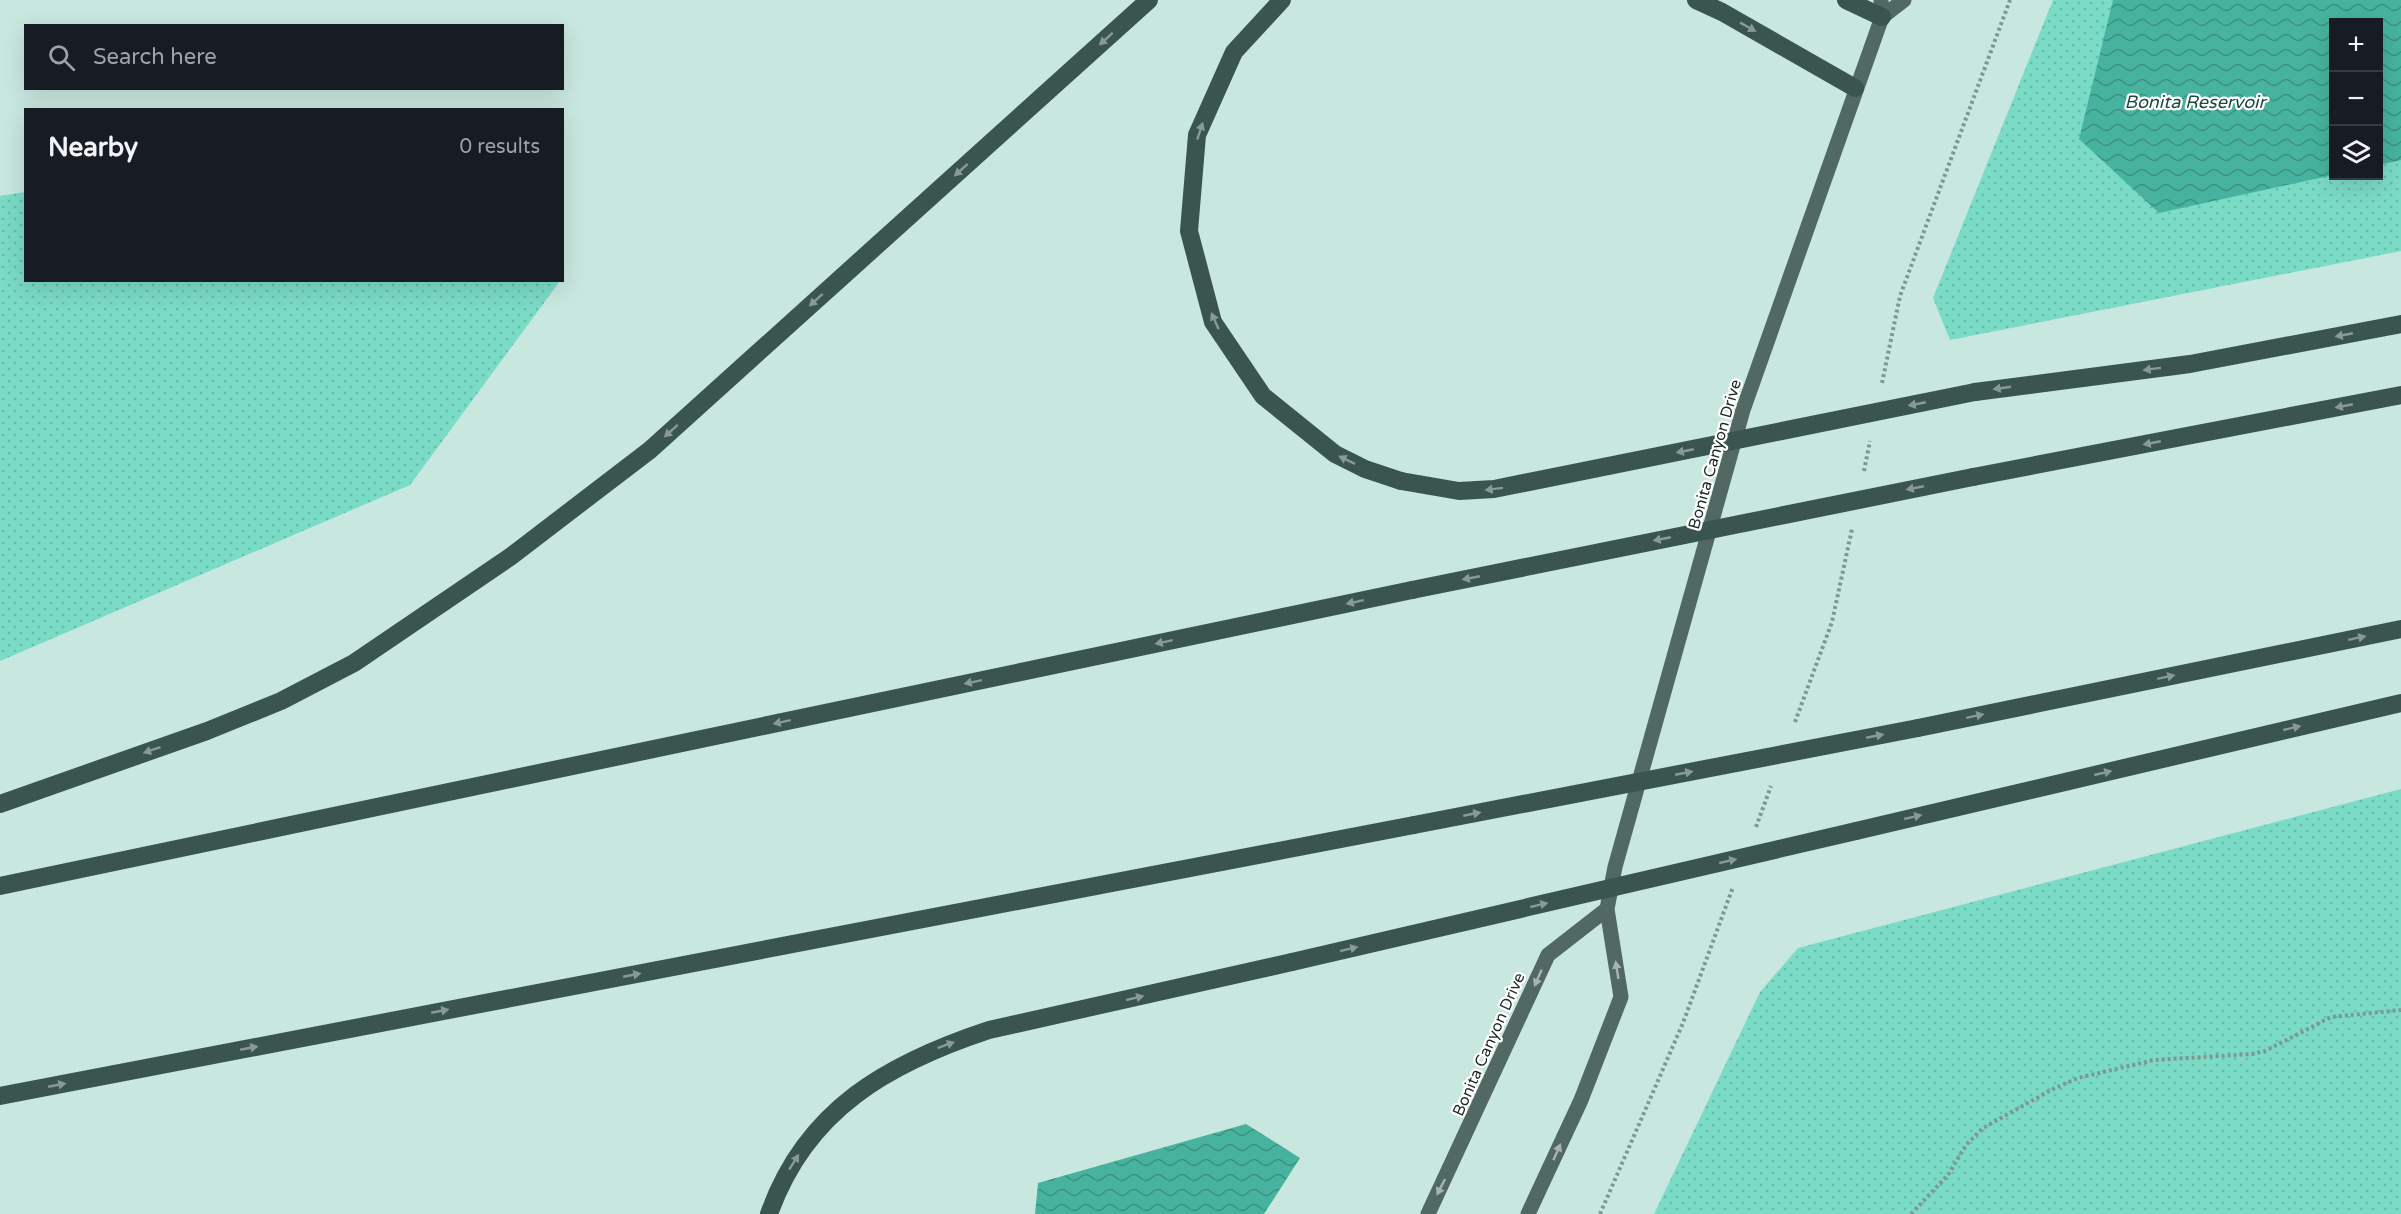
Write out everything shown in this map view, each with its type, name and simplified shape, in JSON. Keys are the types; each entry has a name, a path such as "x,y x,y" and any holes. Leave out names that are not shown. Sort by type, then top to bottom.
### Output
{"highway":[{"path":"0,804 207,731 280,701 354,663 510,557 650,450 1149,0"},
{"path":"1282,0 1234,52 1197,135 1189,231 1213,322 1263,396 1335,454 1365,469 1401,481 1459,491 1494,489 1975,392 2190,364 2401,324"},
{"path":"1696,0 1722,12 1855,88"},
{"path":"1846,0 1881,8"},
{"path":"0,886 1412,590 1973,477 2401,395"},
{"path":"0,1096 1918,728 2401,629"},
{"path":"769,1214 778,1188 808,1140 849,1099 896,1067 942,1045 989,1030 1292,962 2401,703"}],"main road":[{"path":"1881,8 1904,0"},
{"name":"Bonita Canyon Drive","path":"1528,1214 1581,1100 1621,997 1607,909 1615,867 1743,410 1881,8"},
{"name":"Bonita Canyon Drive","path":"1428,1214 1455,1161 1548,954 1607,909"}],"path":[{"path":"1881,389 1900,296 2010,0"},
{"path":"1861,482 1871,436"},
{"path":"1791,734 1832,622 1854,517"},
{"path":"1753,834 1774,778"},
{"path":"1600,1214 1683,1023 1737,878"},
{"path":"1911,1214 1948,1175 1965,1145 1983,1128 2079,1078 2154,1060 2252,1054 2265,1051 2331,1017 2401,1011"}],"shaded area":[{"path":"2053,0 2401,0 2401,251 1950,340 1933,298"},
{"path":"24,192 24,282 559,282 410,485 0,661 0,196"},
{"path":"2401,789 2401,1214 1654,1214 1760,992 1798,948"}],"water":[{"name":"Bonita Reservoir","path":"2113,0 2401,0 2401,160 2383,164 2383,18 2329,18 2329,176 2159,213 2079,139"},
{"path":"1246,1124 1300,1158 1264,1214 1035,1214 1038,1183"}]}
